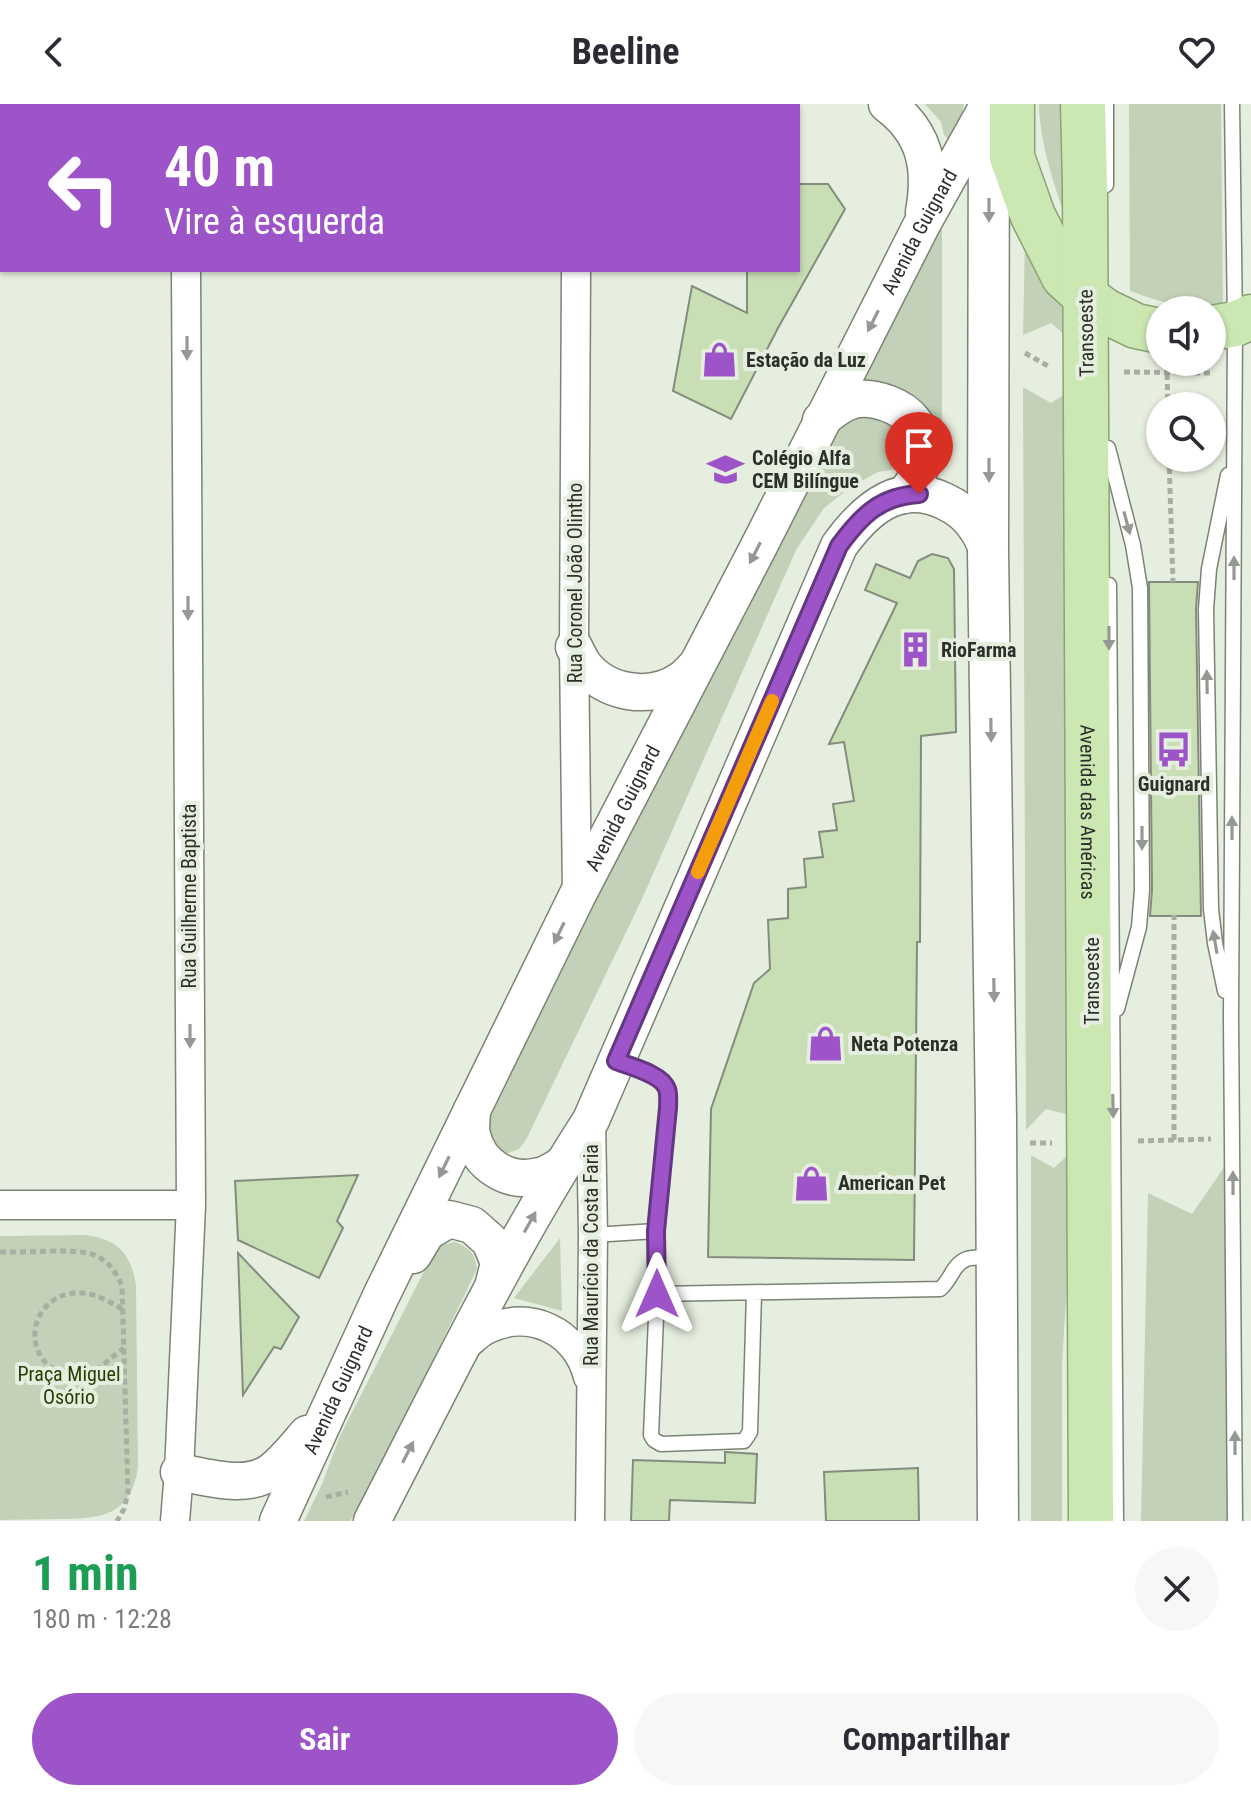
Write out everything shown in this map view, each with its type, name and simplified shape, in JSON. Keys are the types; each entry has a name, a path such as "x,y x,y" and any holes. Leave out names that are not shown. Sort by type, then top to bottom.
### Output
{"highway":[{"path":"1012,104 1012,157 1033,216 1064,277 1100,308 1146,328"},
{"name":"Avenida das Américas","path":"1083,104 1100,308 1091,1521"}],"main road":[{"path":"989,104 988,551 998,1521"}],"street":[{"path":"887,104 902,115 918,138 927,164 927,192 921,226"},
{"name":"Avenida Guignard","path":"284,1508 381,1296 577,896 921,226 989,104"},
{"name":"Rua Guilherme Baptista","path":"175,1521 191,1205 186,272"},
{"name":"Rua Coronel João Olintho","path":"576,272 574,647 577,896"},
{"path":"821,420 839,406 857,399 878,400 900,408 916,423 923,441 923,463 915,484 904,495"},
{"path":"378,1509 493,1289 562,1165 591,1120 839,546 856,523 876,507 904,495 919,494 958,507 976,526 988,551"},
{"path":"574,647 584,666 600,680 619,690 640,692 661,689 681,681 696,666"},
{"path":"472,1110 471,1133 475,1144 480,1155 497,1171 518,1179 542,1176 562,1165"},
{"name":"Rua Maurício da Costa Faria","path":"590,1521 591,1120"},
{"path":"0,1205 191,1205"},
{"path":"381,1296 396,1285 427,1232 449,1219 472,1225 490,1241 499,1263 493,1289"},
{"name":"Rua Maurício da Costa Faria","path":"461,1351 485,1330 513,1321 541,1324 567,1338 584,1361 590,1390"},
{"path":"179,1472 245,1481 269,1473 329,1409"}],"lane":[{"path":"1106,104 1106,204"},
{"path":"1232,104 1231,1018 1235,1521"},
{"path":"1108,510 1108,440 1140,588 1142,874 1139,927 1112,1028"},
{"path":"1231,1018 1211,909 1206,609 1209,569 1234,442"},
{"name":"Transoeste","path":"1109,573 1116,1521"},
{"path":"616,1061 652,1075 668,1089 656,1231 657,1294 651,1435 654,1440 661,1444 744,1441 750,1432 754,1293"},
{"path":"593,1235 656,1231"},
{"path":"657,1294 940,1289 959,1262 968,1258 997,1257"}],"path":[{"path":"1119,372 1146,373"},
{"path":"1169,472 1173,582"},
{"path":"1174,915 1174,1140"},
{"path":"1138,1141 1224,1139"},
{"path":"0,1252 84,1251 102,1259 116,1271 122,1286 128,1493 117,1521"},
{"path":"122,1309 101,1297 83,1293 65,1294 49,1302 38,1317 34,1336 41,1358 52,1370 69,1376 87,1375 124,1348"},
{"path":"284,1508 351,1492 378,1509"}],"green space":[{"path":"925,104 964,104 960,125 950,141 944,135 941,122"},
{"path":"1039,104 1069,104 1071,234 1046,154"},
{"path":"1129,104 1221,104 1223,296 1146,297 1130,291"},
{"path":"942,224 942,469 915,466 878,472 852,486 824,508 796,550 642,899 526,1140 519,1149 503,1155 488,1149 484,1119"},
{"path":"1025,239 1073,302 1073,342 1051,323 1023,335"},
{"path":"1023,387 1051,403 1071,390 1074,1116 1046,1109 1026,1130"},
{"path":"1076,1147 1062,1362 1062,1521 1031,1521 1031,1155 1054,1168"},
{"path":"1225,1166 1228,1521 1141,1521 1148,1193 1192,1214"},
{"name":"Praça Miguel Osório","path":"85,1235 114,1244 126,1256 134,1274 138,1467 134,1483 121,1505 100,1515 73,1519 0,1520 0,1236"},
{"path":"560,1238 562,1311 514,1298"},
{"path":"455,1242 471,1252 477,1269 380,1470 350,1521 304,1521 340,1436 431,1258 441,1245"}],"building":[{"name":"Estação da Luz","path":"800,184 828,184 845,209 731,419 673,391 692,286 747,313 747,272 800,272"},
{"path":"932,554 948,558 954,569 956,732 921,736 914,1260 708,1257 711,1109 754,983 770,969 768,920 788,918 788,889 806,887 804,859 823,857 819,832 837,830 833,804 854,801 844,742 829,744 897,603 865,590 876,564 910,578 918,561"},
{"name":"Guignard","path":"1149,582 1198,582 1201,916 1150,916"},
{"path":"358,1175 337,1221 343,1228 319,1278 238,1240 235,1181"},
{"path":"238,1253 299,1317 281,1349 274,1347 243,1395"},
{"path":"725,1452 757,1454 755,1503 670,1500 669,1521 631,1521 633,1460 725,1463"},
{"path":"918,1468 919,1521 826,1521 824,1472"}],"slow traffic":[{"path":"698,872 772,701"}],"place":[{"name":"Estação da Luz","path":"720,360"},
{"name":"Colégio Alfa CEM Bilíngue","path":"726,469"},
{"name":"RioFarma","path":"915,650"},
{"name":"Guignard","path":"1174,749"},
{"name":"Neta Potenza","path":"825,1044"},
{"name":"American Pet","path":"812,1183"}],"route":[{"path":"657,1294 656,1231 668,1089 652,1075 616,1061 839,546 856,523 876,507 904,495 919,494"}]}
